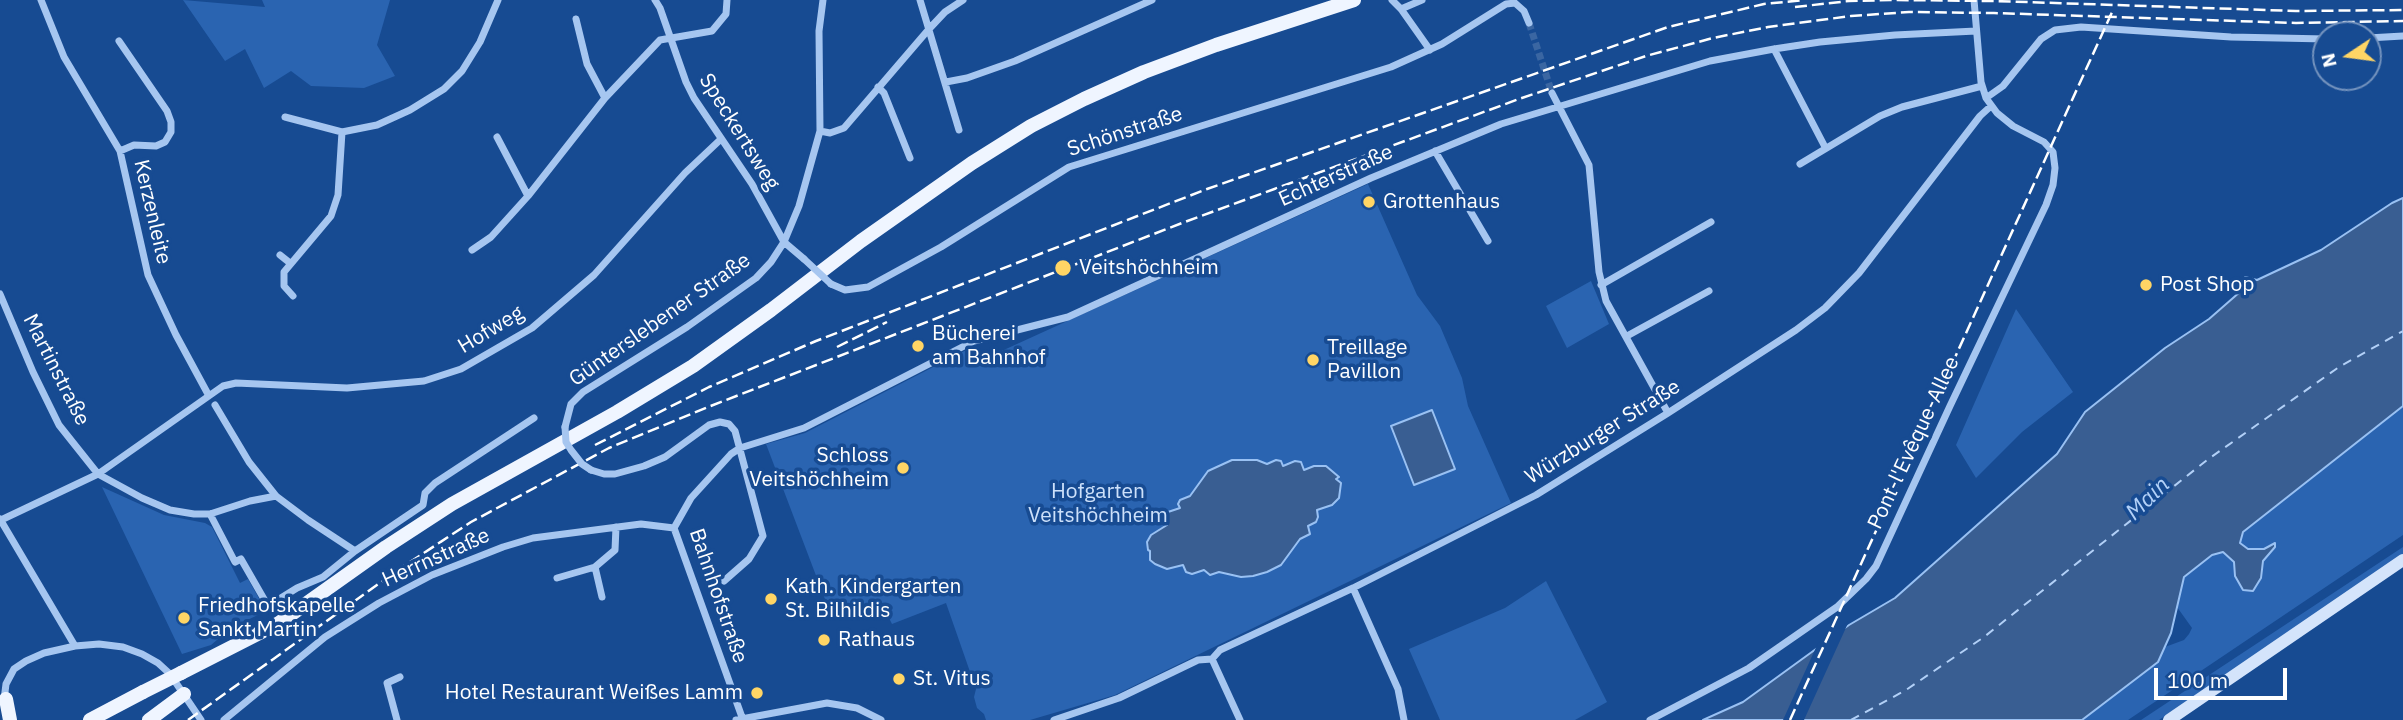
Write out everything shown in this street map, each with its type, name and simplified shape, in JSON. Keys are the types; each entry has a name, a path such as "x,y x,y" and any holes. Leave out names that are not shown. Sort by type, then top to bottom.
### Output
{"main road":[{"path":"90,720 279,623 386,547 453,504 693,366 872,233 972,163 1031,126 1144,72 1216,44 1354,0"},
{"path":"2169,720 2403,560"},
{"path":"149,720 184,694"},
{"path":"6,706 23,720"}],"street":[{"name":"Kerzenleite","path":"41,0 64,57 120,151 148,275 209,396"},
{"path":"285,117 342,132 377,125 410,110 444,89 462,71 498,0"},
{"name":"Speckertsweg","path":"655,0 686,82 752,184 784,242"},
{"path":"472,250 491,237 528,196 605,98 660,40 712,31 726,14 727,0"},
{"name":"Günterslebener Straße","path":"740,448 735,431 729,424 720,422 709,425 665,457 644,466 615,474 604,474 582,464 566,442 565,427 571,404 583,392 687,327 755,278 771,262 784,242 799,206 820,131 818,32 823,0"},
{"path":"920,0 959,130"},
{"path":"820,131 830,133 844,128 929,29 945,12 963,0"},
{"path":"946,82 967,78 1015,61 1152,0"},
{"path":"1392,0 1430,50"},
{"path":"1401,9 1422,0"},
{"path":"1974,0 1982,86 1991,106"},
{"name":"Schönstraße","path":"784,242 831,284 845,290 868,287 941,247 1069,167 1391,67 1430,50 1506,4 1515,3 1524,10 1529,23"},
{"path":"576,19 587,64 605,98"},
{"path":"1986,98 2003,86 2041,39 2055,30 2081,27 2231,37 2312,39"},
{"name":"Echterstraße","path":"740,448 804,428 974,341 1068,317 1435,151 1501,124 1710,61 1774,49 1882,36 1976,31"},
{"path":"2382,37 2403,36"},
{"path":"119,41 171,121 171,132 165,142 156,146 135,145 120,151"},
{"path":"1774,49 1825,147"},
{"path":"1800,164 1880,116 1902,107 1982,86"},
{"path":"878,87 884,93 910,158"},
{"path":"1552,93 1588,165 1601,285 1606,301 1668,413"},
{"name":"Würzburger Straße","path":"1054,720 1119,698 1198,660 1212,659 1220,650 1353,588 1517,505 1668,413 1825,308 1859,273 1980,116 1991,106"},
{"name":"Pont-l'Evêque-Allee","path":"1650,720 1749,668 1807,630 1837,607 1876,566 2053,185 2053,152 2044,142 2013,126 1991,106"},
{"path":"293,296 284,286 284,272 331,216 338,195 342,132"},
{"path":"497,137 528,196"},
{"name":"Hofweg","path":"1,519 98,474 223,386 236,383 347,388 424,381 461,369 532,328 594,275 685,173 721,138"},
{"path":"1435,151 1488,241"},
{"path":"1601,285 1711,222"},
{"path":"280,255 290,262"},
{"path":"1627,337 1709,291"},
{"name":"Martinstraße","path":"0,295 59,425 98,474 170,510 194,514 210,514 276,496"},
{"path":"215,405 249,462 276,496 355,551"},
{"path":"210,514 235,562 241,558 268,606 297,588 323,577 355,551 423,505 425,493 436,483 534,418"},
{"path":"724,581 749,559 763,536 740,448"},
{"name":"Bahnhofstraße","path":"740,448 731,454 691,498 674,528 740,719"},
{"path":"1,519 75,646"},
{"name":"Herrnstraße","path":"224,720 325,637 379,603 432,575 502,547 533,538 641,524 674,528"},
{"path":"557,578 595,567 615,550 616,527"},
{"path":"595,567 603,597"},
{"path":"1353,588 1398,689 1404,720"},
{"path":"6,706 6,684 14,669 26,660 75,646 99,645 123,648 158,663 201,720"},
{"path":"1212,659 1240,720"},
{"path":"397,720 387,683 400,677"},
{"path":"740,719 827,703 857,708 881,720"}],"green space":[{"path":"183,0 265,7 262,0 390,0 377,45 395,76 364,88 311,86 291,71 264,88 245,49 225,61"},
{"name":"Hofgarten Veitshöchheim","path":"1368,184 1417,295 1440,326 1462,378 1468,406 1511,503 1115,695 1030,720 986,720 977,708 974,697 976,689 946,603 892,624 882,604 831,615 766,444 805,433 974,346 979,349 984,359"},
{"path":"1591,281 1609,324 1567,348 1546,306"},
{"path":"2016,309 2073,392 2022,432 1976,478 1956,445"},
{"path":"2403,406 2403,535 2128,720 2082,720 2158,662 2165,647 2184,640 2189,634 2192,628 2177,607 2184,577 2212,555 2223,552 2234,561 2235,576 2261,578 2263,561 2275,548 2275,543 2264,549 2248,549 2240,543 2243,532"},
{"path":"102,487 164,515 205,523 212,527 240,583 248,579 266,611 231,628 211,645 182,654"},
{"path":"2403,547 2403,554 2159,720 2141,720"},
{"path":"1546,581 1607,702 1575,720 1440,720 1409,649 1505,608"}],"water":[{"name":"Main","path":"2403,198 2403,406 2243,532 2240,543 2248,549 2264,549 2275,543 2275,547 2263,561 2261,578 2253,591 2243,590 2235,576 2234,562 2223,552 2212,555 2184,577 2171,633 2158,662 2082,720 1703,720 1743,702 1849,625 1895,598 2057,454 2085,412 2165,348 2209,319 2241,291 2245,277 2257,280 2321,250"},
{"path":"1432,410 1455,469 1414,485 1391,426"},
{"path":"1232,460 1257,460 1267,464 1276,460 1281,461 1283,466 1295,461 1301,462 1304,470 1314,466 1326,466 1339,477 1336,479 1341,483 1339,498 1332,505 1317,510 1316,522 1308,526 1310,534 1300,539 1281,565 1267,572 1241,577 1219,572 1210,575 1204,570 1192,574 1186,572 1183,565 1167,569 1155,564 1150,560 1147,542 1151,535 1167,525 1164,518 1168,512 1180,508 1180,500 1190,496 1208,471"}],"pier":[{"path":"1849,621 1804,720 1783,720 1818,643"}],"ferry route":[{"path":"1851,720 1906,690 1984,637 2207,460 2339,367 2403,331"}],"tunnel":[{"path":"1529,23 1552,93"}],"railway":[{"path":"595,445 709,387 816,341 1207,189 1668,27 1764,4 1804,0"},
{"path":"1795,7 1849,1 1893,0 2296,11 2403,10"},
{"path":"1790,720 2113,10"},
{"path":"188,720 398,570 471,522 609,448 1182,223 1519,99 1646,56 1768,27 1851,16 1909,12 2296,23 2403,21"},
{"path":"837,347 887,322"}],"place":[{"name":"Grottenhaus","path":"1369,202"},
{"name":"Veitshöchheim","path":"1063,268"},
{"name":"Post Shop","path":"2146,285"},
{"name":"Bücherei am Bahnhof","path":"918,346"},
{"name":"Treillage Pavillon","path":"1313,360"},
{"name":"Schloss Veitshöchheim","path":"903,468"},
{"name":"Kath. Kindergarten St. Bilhildis","path":"771,599"},
{"name":"Friedhofskapelle Sankt Martin","path":"184,618"},
{"name":"Rathaus","path":"824,640"},
{"name":"St. Vitus","path":"899,679"},
{"name":"Hotel Restaurant Weißes Lamm","path":"757,693"}]}
